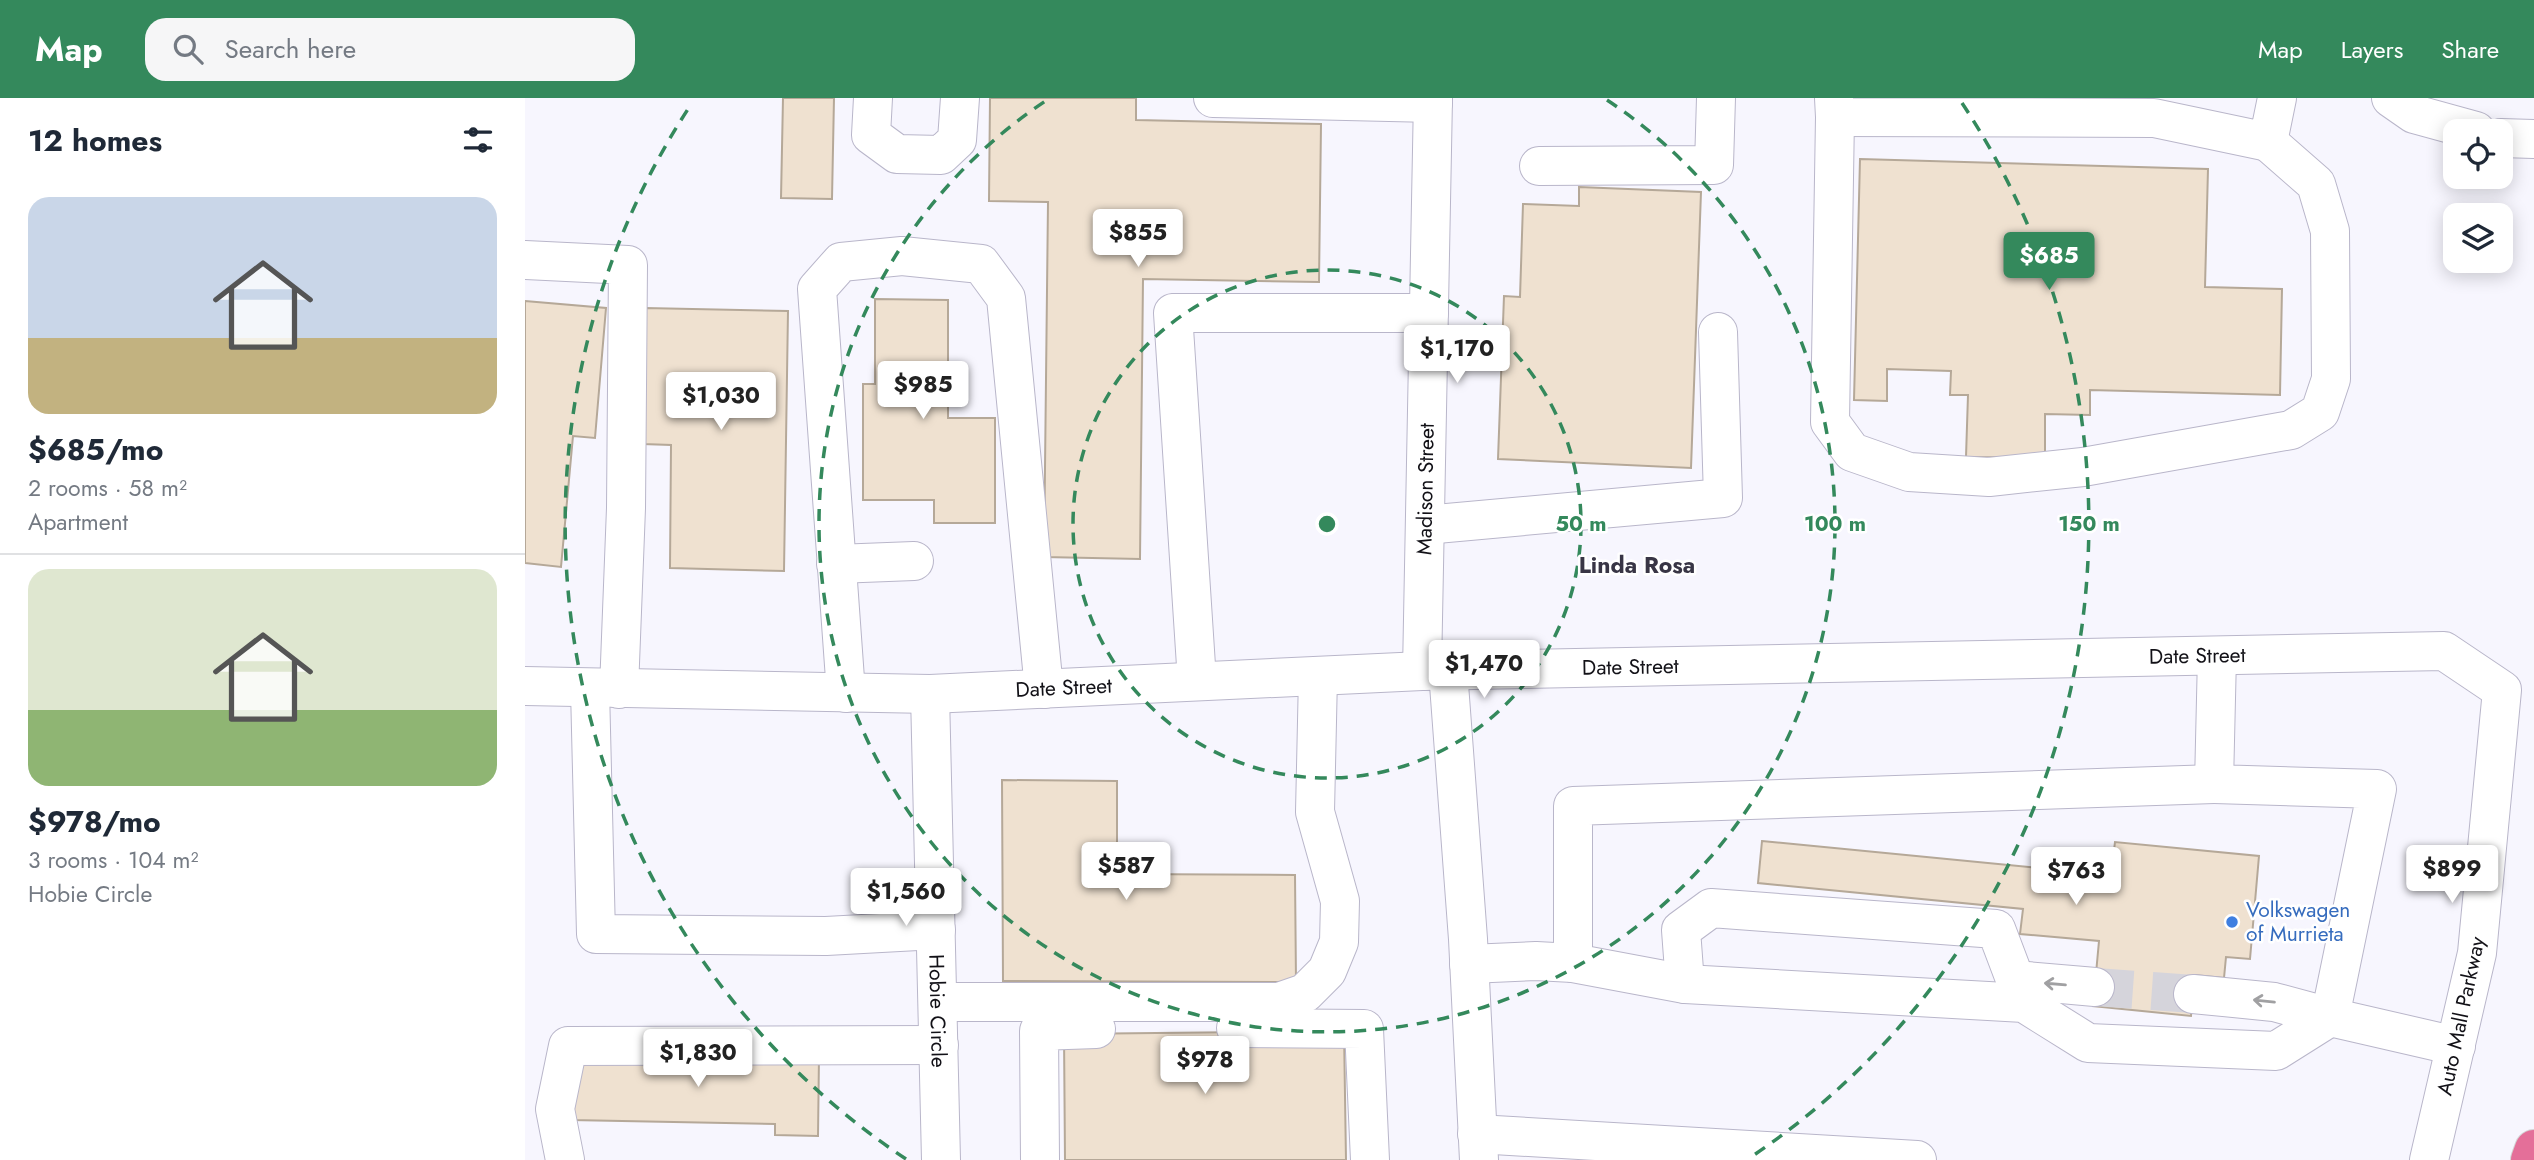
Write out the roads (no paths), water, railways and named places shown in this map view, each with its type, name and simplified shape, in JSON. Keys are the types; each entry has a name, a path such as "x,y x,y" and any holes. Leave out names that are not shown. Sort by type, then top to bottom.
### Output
{"highway":[{"path":"2530,1160 2534,1149"}],"street":[{"path":"873,98 871,135 897,153 941,155 957,139 960,98"},
{"path":"1213,98 1433,100"},
{"path":"1539,166 1714,165 1716,98"},
{"path":"2268,142 2277,98"},
{"path":"2391,98 2414,114 2443,122"},
{"name":"Madison Street","path":"1433,100 1425,525 1435,671 1469,964 1478,1147"},
{"path":"1834,107 2154,118 2268,142 2316,184 2330,231 2331,379 2320,412 2291,430 2083,467 1989,477 1909,472 1852,452 1830,422 1834,107"},
{"path":"2513,138 2534,139"},
{"path":"846,693 817,289 841,262 902,256 981,264 1006,298 1044,689"},
{"path":"525,260 628,265 627,509 604,689 596,934 826,936 936,930"},
{"path":"1197,681 1173,313 1429,313"},
{"path":"1425,525 1723,498 1718,332"},
{"path":"836,564 914,561"},
{"name":"Date Street","path":"525,686 930,694 1435,671 2444,651"},
{"name":"Auto Mall Parkway","path":"2429,1160 2477,953 2502,691 2444,651"},
{"path":"2214,784 2217,656"},
{"path":"938,1002 1033,1019 1279,1002 1305,993 1327,971 1339,942 1340,901 1315,812 1318,676"},
{"name":"Hobie Circle","path":"930,694 941,1160"},
{"path":"1573,963 1573,806 2214,784 2377,789 2330,1017 2276,1051 2088,1043 2019,992 1996,929 1711,908 1681,930 1685,984"},
{"path":"1469,964 1536,961 1573,963 1685,984 2019,992 2095,987"},
{"path":"2193,994 2274,1002 2456,1046"},
{"path":"1033,1019 1040,1160"},
{"path":"1033,1019 1039,1031 1360,1027 1366,1031 1370,1160"},
{"path":"565,1160 555,1109 568,1046 939,1045"},
{"path":"1478,1147 1917,1160"}],"tunnel":[{"path":"2095,987 2193,994"}],"place":[{"name":"Volkswagen of Murrieta","path":"2232,922"}],"district":[{"name":"Linda Rosa","path":"1637,565"}]}
